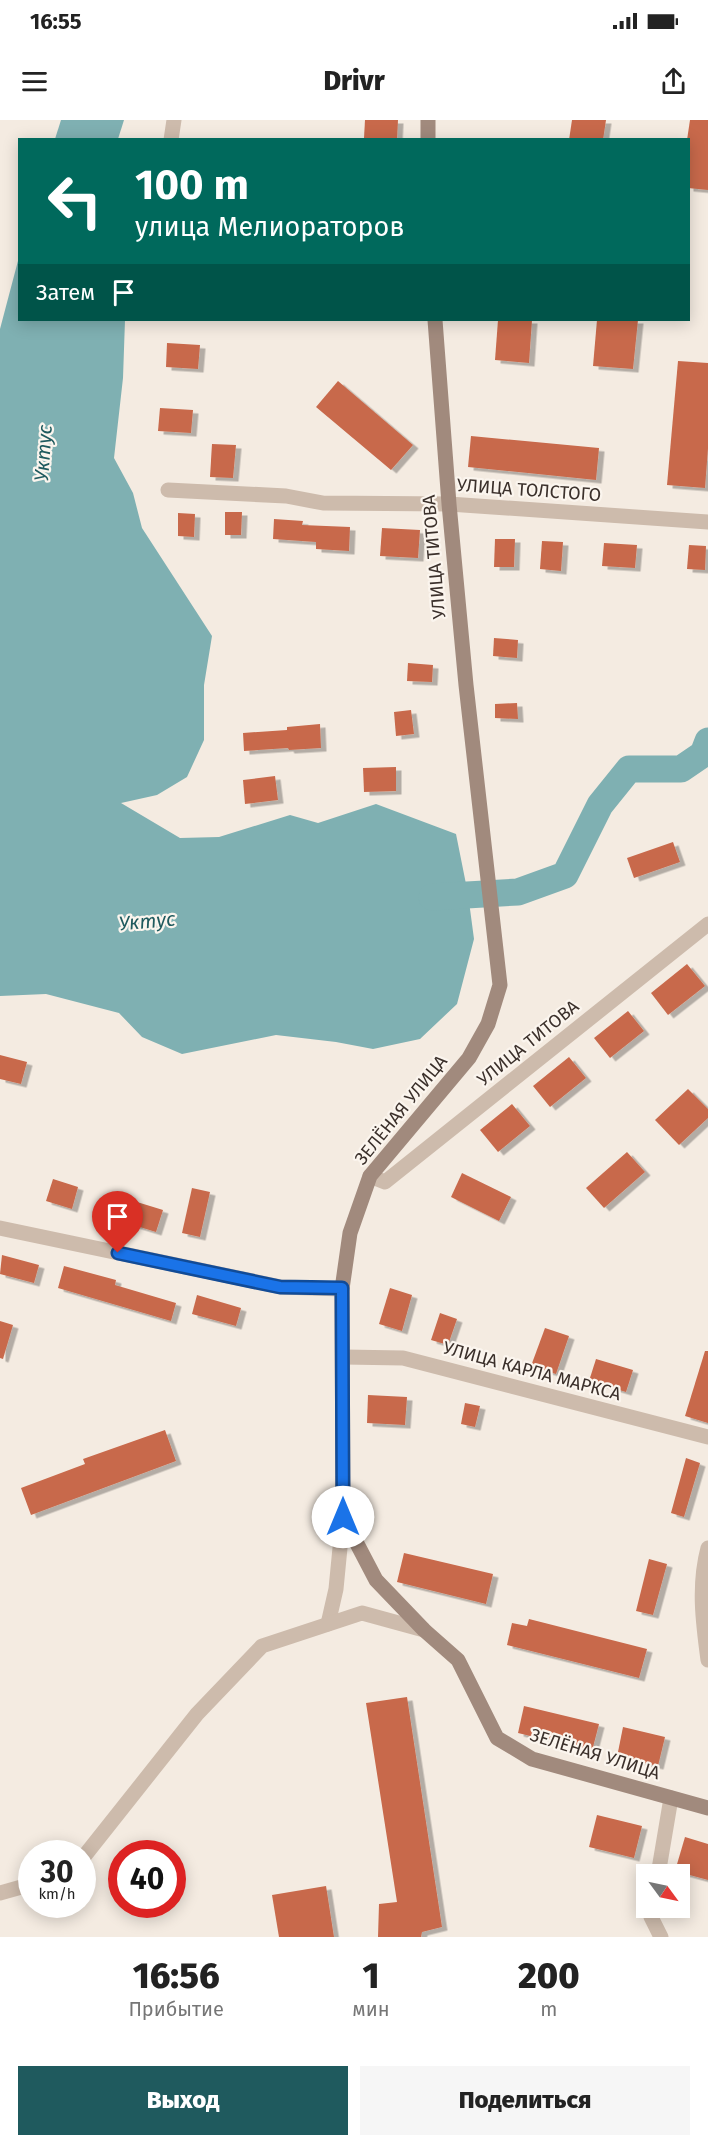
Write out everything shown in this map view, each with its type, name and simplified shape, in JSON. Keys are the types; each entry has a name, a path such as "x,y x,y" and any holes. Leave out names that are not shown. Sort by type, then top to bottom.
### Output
{"street":[{"path":"171,138 174,120"},
{"path":"428,120 429,138"},
{"name":"УЛИЦА ТИТОВА","path":"435,321 465,674 500,985"},
{"name":"УЛИЦА ТОЛСТОГО","path":"168,490 286,496 323,503 449,504 708,522"},
{"name":"УЛИЦА ТИТОВА","path":"370,1176 385,1182 708,924"},
{"name":"ЗЕЛЁНАЯ УЛИЦА","path":"500,985 488,1024 469,1058 370,1176 350,1233 342,1288 343,1517 376,1580 424,1630 458,1660 497,1738 532,1759 708,1808"},
{"path":"0,1228 280,1287 342,1288"},
{"name":"УЛИЦА КАРЛА МАРКСА","path":"344,1357 403,1358 708,1437"},
{"path":"328,1624 336,1588 343,1517"},
{"path":"708,1548 702,1568 703,1619 708,1660"},
{"path":"96,1841 197,1713 262,1646 362,1613 424,1630"},
{"path":"660,1864 671,1798"},
{"path":"0,1893 18,1888"},
{"path":"652,1918 661,1937"}],"water":[{"path":"61,120 124,120 118,138 55,138"},
{"path":"18,261 18,321 125,321 123,378 114,458 133,493 142,528 212,636 204,685 204,740 187,777 157,795 121,803 180,838 219,837 290,815 318,823 376,804 456,834 474,939 457,1004 420,1039 373,1049 276,1035 182,1054 142,1037 119,1013 46,994 0,996 0,329"}],"building":[{"path":"365,120 398,120 397,138 364,138"},
{"path":"572,120 606,120 603,138 569,138"},
{"path":"690,120 708,120 708,190 690,188 690,138 687,138"},
{"path":"498,321 532,321 529,363 495,360"},
{"path":"597,321 638,321 633,369 593,366"},
{"path":"167,343 200,345 198,369 166,367"},
{"path":"678,361 708,363 708,448 705,488 667,485"},
{"path":"338,381 413,445 391,470 316,407"},
{"path":"160,408 193,410 191,433 158,431"},
{"path":"471,436 599,448 596,480 468,467"},
{"path":"212,444 236,445 233,478 210,477"},
{"path":"225,512 242,512 241,535 225,535"},
{"path":"178,513 195,514 194,537 178,536"},
{"path":"274,519 303,521 302,525 350,527 349,551 316,549 316,542 273,539"},
{"path":"382,528 420,530 418,558 380,556"},
{"path":"495,539 515,539 514,567 494,567"},
{"path":"542,541 563,542 561,571 540,569"},
{"path":"604,543 637,545 635,568 602,566"},
{"path":"689,545 706,546 705,570 687,569"},
{"path":"494,638 518,640 517,658 493,656"},
{"path":"408,663 433,665 432,682 407,681"},
{"path":"517,703 518,719 495,718 495,704"},
{"path":"411,710 414,734 396,736 394,712"},
{"path":"320,724 321,748 244,751 243,733 287,730 287,727"},
{"path":"396,767 396,791 364,792 363,768"},
{"path":"275,776 278,800 245,804 243,780"},
{"path":"673,842 680,862 634,878 627,858"},
{"path":"687,964 705,986 668,1015 651,993"},
{"path":"628,1011 644,1031 610,1058 594,1038"},
{"path":"0,1055 27,1062 21,1084 0,1079"},
{"path":"569,1057 586,1078 550,1107 533,1086"},
{"path":"688,1089 708,1109 708,1118 679,1145 655,1120"},
{"path":"512,1104 530,1126 498,1152 480,1130"},
{"path":"627,1152 645,1172 604,1208 586,1188"},
{"path":"462,1173 511,1197 499,1221 451,1197"},
{"path":"53,1179 78,1187 72,1209 46,1201"},
{"path":"192,1188 210,1192 200,1237 182,1233"},
{"path":"137,1202 163,1210 156,1232 130,1224"},
{"path":"2,1255 39,1265 34,1283 0,1274"},
{"path":"64,1266 116,1280 115,1285 176,1303 171,1321 58,1288"},
{"path":"390,1288 412,1295 402,1331 379,1324"},
{"path":"197,1295 241,1308 236,1326 192,1314"},
{"path":"440,1313 457,1319 448,1345 431,1340"},
{"path":"0,1321 13,1325 3,1359 0,1358"},
{"path":"545,1328 569,1336 556,1374 531,1366"},
{"path":"705,1351 708,1351 708,1423 685,1416"},
{"path":"596,1359 633,1370 626,1392 589,1381"},
{"path":"368,1395 407,1397 405,1425 367,1423"},
{"path":"465,1403 480,1406 475,1427 461,1424"},
{"path":"165,1430 176,1461 31,1515 21,1488 85,1464 83,1459"},
{"path":"686,1458 700,1463 684,1517 671,1513"},
{"path":"404,1553 493,1574 486,1604 397,1582"},
{"path":"649,1559 667,1564 653,1615 636,1611"},
{"path":"529,1619 647,1649 639,1678 507,1645 512,1623 527,1626"},
{"path":"407,1697 442,1927 422,1932 421,1937 378,1937 379,1904 397,1902 366,1703"},
{"path":"524,1706 599,1724 592,1751 518,1733"},
{"path":"623,1727 665,1737 658,1766 617,1757"},
{"path":"597,1815 642,1826 634,1858 589,1847"},
{"path":"685,1837 708,1844 708,1880 690,1875 690,1864 677,1864"},
{"path":"326,1886 334,1937 279,1937 272,1895"}],"waterway":[{"name":"Уктус","path":"432,897 518,892 565,875 600,805 629,769 681,769 703,754 708,741"}],"route":[{"path":"118,1253 280,1287 342,1288 343,1517"}]}
